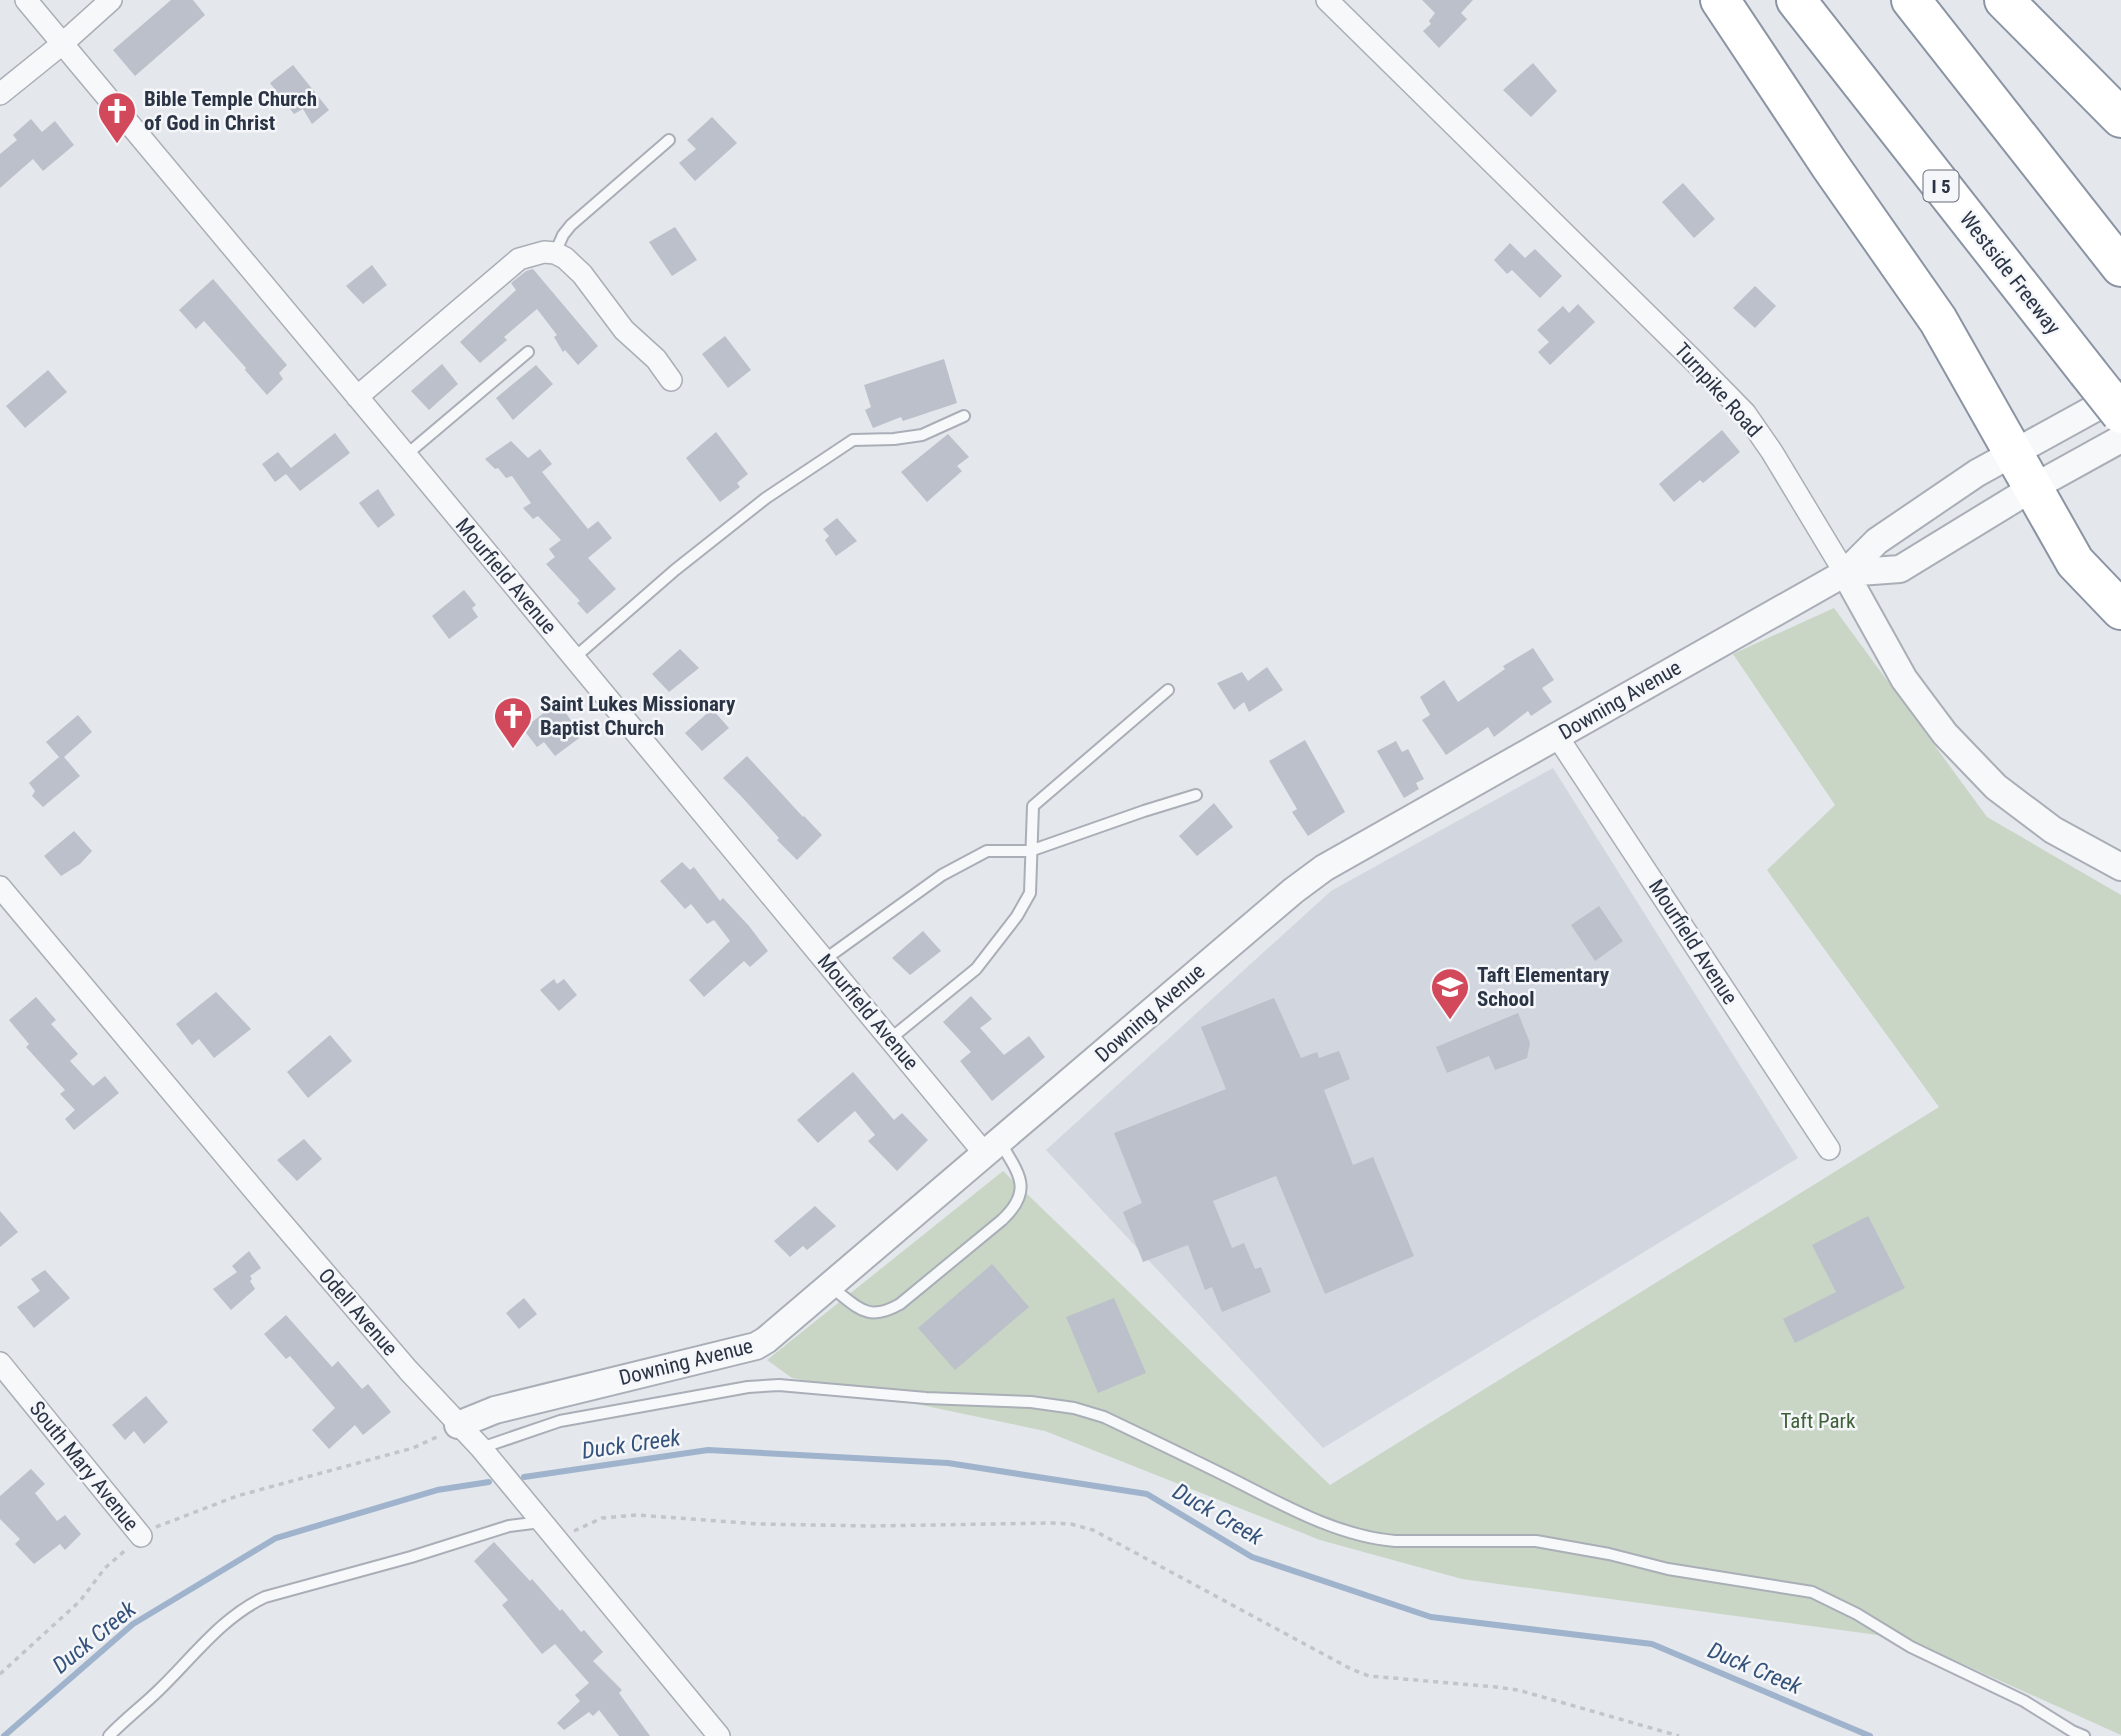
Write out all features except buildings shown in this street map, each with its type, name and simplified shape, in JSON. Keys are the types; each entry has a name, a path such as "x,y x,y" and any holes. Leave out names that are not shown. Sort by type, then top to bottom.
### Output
{"highway":[{"path":"1720,0 1829,164 1938,320 2075,562 2121,610"},
{"name":"Westside Freeway","path":"1796,0 2121,414"},
{"path":"1911,0 2121,267"},
{"path":"2004,0 2121,118"}],"street":[{"name":"Mourfield Avenue","path":"26,0 890,1039 992,1148"},
{"path":"0,94 111,0"},
{"name":"Turnpike Road","path":"1327,0 1745,414 1772,453 1904,679 1945,734 1996,787 2053,830 2121,867"},
{"path":"357,397 519,259 544,253 555,253 565,258 582,274 624,330 656,359 671,380"},
{"name":"Downing Avenue","path":"458,1425 495,1410 756,1346 766,1340 1293,891 1324,868 1844,573 1877,541 1977,473 2121,394"},
{"name":"Downing Avenue","path":"1844,573 1900,569 2034,487 2121,439"},
{"name":"Mourfield Avenue","path":"1556,736 1829,1149"},
{"name":"Odell Avenue","path":"0,887 408,1370 481,1448 719,1736"},
{"name":"South Mary Avenue","path":"0,1363 141,1536"}],"lane":[{"path":"555,253 571,225 669,141"},
{"path":"406,455 528,352"},
{"path":"574,658 674,570 766,498 853,440 922,435 964,416"},
{"path":"890,1039 976,970 1030,892 1033,806 1168,690"},
{"path":"824,960 942,874 987,851 1030,851 1196,795"},
{"path":"831,1287 864,1311 879,1314 900,1304 1002,1220 1015,1208 1021,1196 1020,1183 1017,1170 992,1148"},
{"path":"481,1448 560,1421 748,1387 779,1385 926,1398 1031,1402 1074,1408 1104,1417 1299,1512 1375,1539 1536,1541 1609,1554 1668,1569 1812,1592 1857,1614 1910,1647 2024,1701 2084,1736"},
{"path":"109,1736 202,1645 252,1603 509,1526 541,1522"}],"path":[{"path":"0,1674 80,1601 106,1568 141,1536 156,1527 237,1496 413,1448 458,1425"},
{"path":"556,1539 602,1518 637,1515 759,1524 1071,1524 1093,1530 1368,1676 1518,1690 1679,1736"}],"shaded area":[{"name":"Taft Elementary School","path":"1553,768 1798,1158 1323,1448 1046,1150 1331,891"}],"green space":[{"name":"Taft Park","path":"1834,608 1987,817 2121,895 2121,1735 1907,1639 1462,1579 1320,1540 1045,1431 792,1378 767,1360 1003,1171 1330,1485 1939,1107 1767,870 1835,805 1733,654"}],"waterway":[{"name":"Duck Creek","path":"524,1477 708,1450 948,1463 1147,1494 1252,1557 1431,1617 1652,1644 1870,1736"},
{"name":"Duck Creek","path":"4,1736 133,1624 276,1538 437,1490 489,1482"}],"place":[{"name":"Bible Temple Church of God in Christ","path":"117,145"},
{"name":"Saint Lukes Missionary Baptist Church","path":"513,750"},
{"name":"Taft Elementary School","path":"1450,1021"}]}
